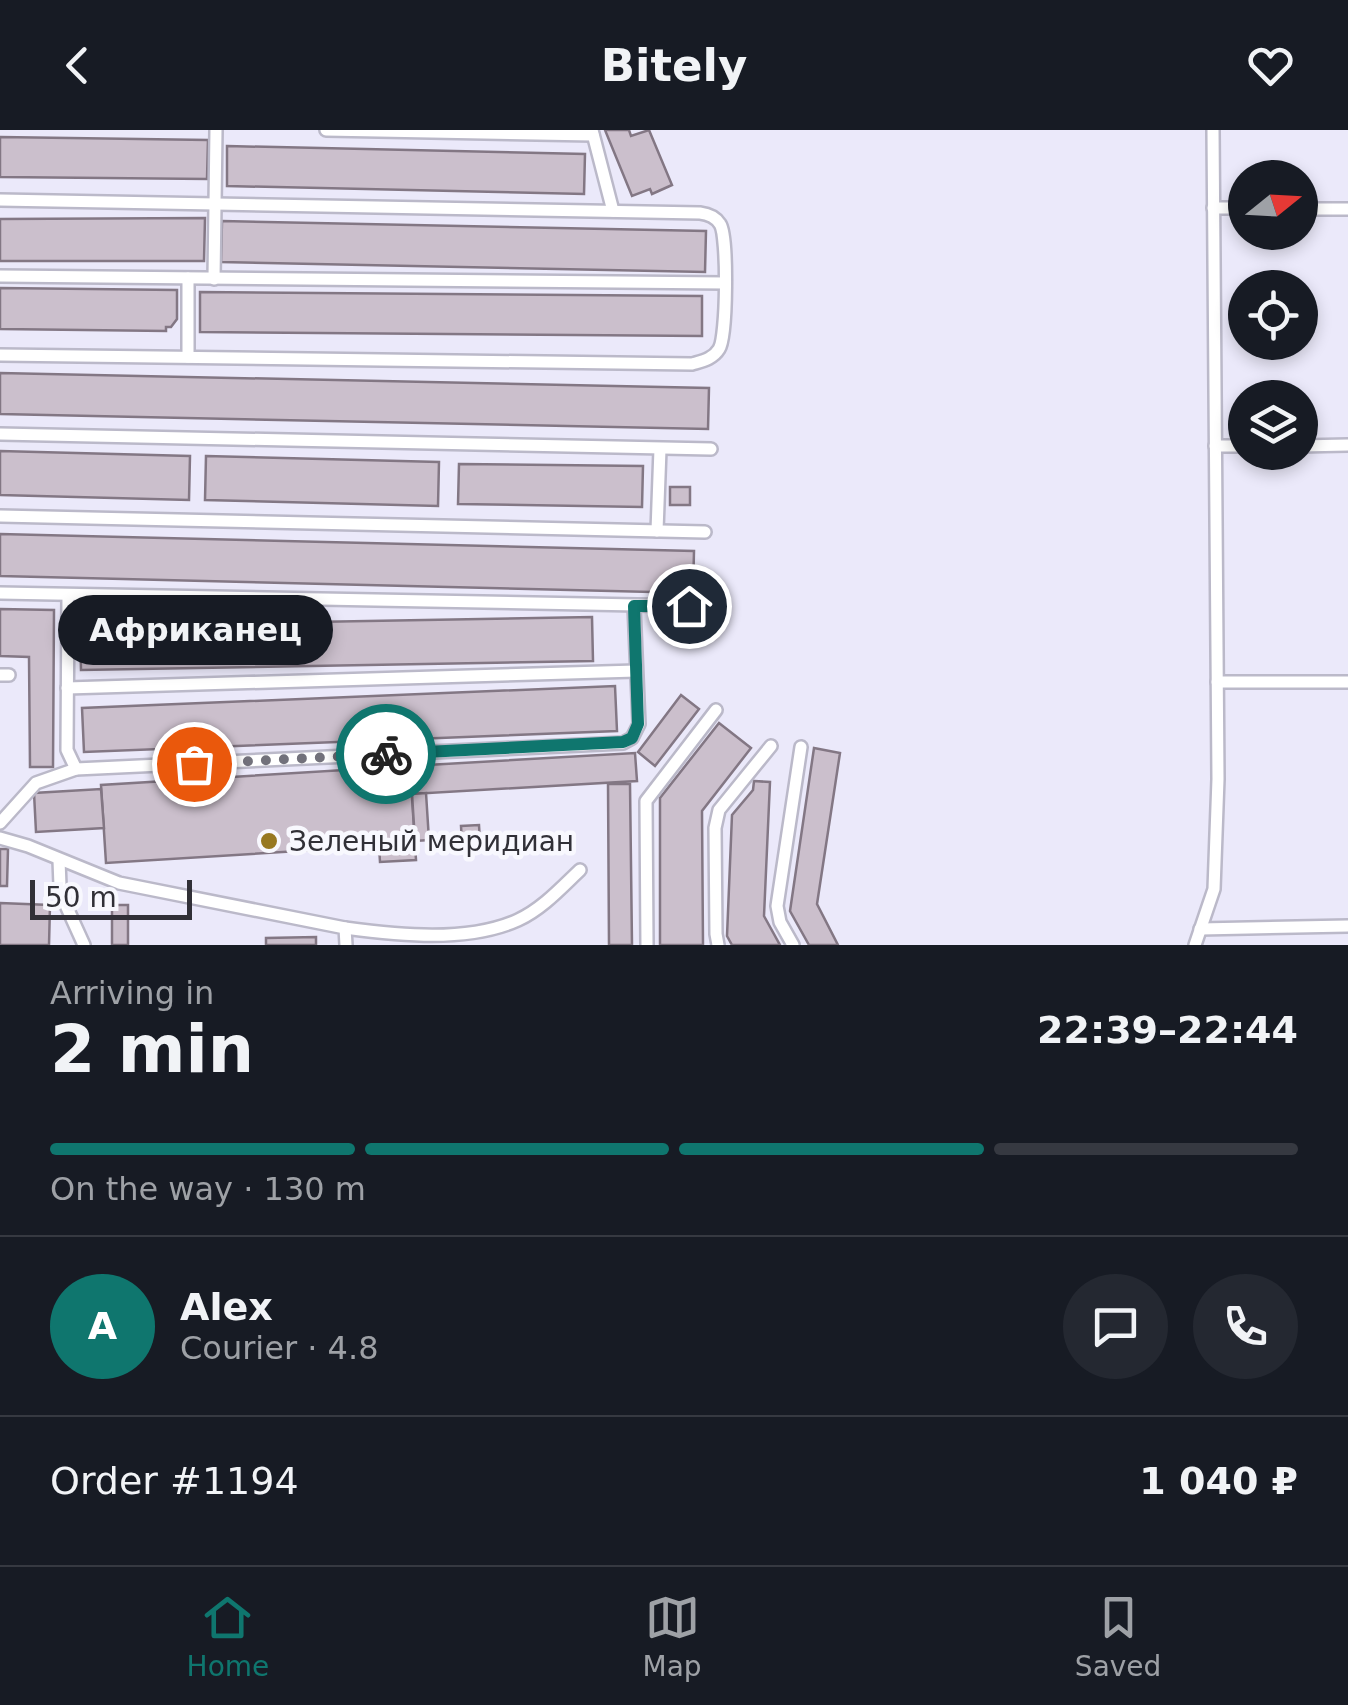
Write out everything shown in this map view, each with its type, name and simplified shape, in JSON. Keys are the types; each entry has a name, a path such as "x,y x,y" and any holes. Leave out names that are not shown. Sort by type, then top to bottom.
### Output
{"lane":[{"path":"214,279 216,130"},
{"path":"326,130 592,132 613,211"},
{"path":"1195,945 1214,889 1218,779 1213,130"},
{"path":"0,200 700,212 721,224 725,283 724,338 719,350 692,364 0,355"},
{"path":"1213,208 1228,208"},
{"path":"1318,209 1348,209"},
{"path":"0,276 725,283"},
{"path":"188,278 188,357"},
{"path":"0,434 711,450"},
{"path":"1318,446 1348,445"},
{"path":"1216,446 1228,446"},
{"path":"657,530 660,448"},
{"path":"0,516 705,532"},
{"path":"0,593 689,606"},
{"path":"68,594 67,750 76,769"},
{"path":"0,824 36,783 76,769 623,742 632,738 638,724 634,606"},
{"path":"67,688 636,671"},
{"path":"1217,682 1348,682"},
{"path":"647,945 646,801 716,710"},
{"path":"718,945 715,828 719,810 770,746"},
{"path":"793,945 780,922 777,906 801,747"},
{"path":"0,838 119,883 400,936 496,927 515,921 547,901 580,870"},
{"path":"59,860 64,901 84,945"},
{"path":"1200,929 1348,926"},
{"path":"346,928 346,945"}],"building":[{"path":"605,130 629,130 631,136 649,130 672,185 652,194 650,189 632,196"},
{"path":"0,137 208,140 207,179 0,177"},
{"path":"227,146 585,154 584,194 227,186"},
{"path":"205,218 204,261 0,261 0,219"},
{"path":"222,221 706,231 705,272 221,262"},
{"path":"0,288 177,290 177,319 166,331 0,329"},
{"path":"200,292 702,296 702,336 200,332"},
{"path":"0,373 709,388 708,429 0,414"},
{"path":"0,451 190,456 189,500 0,495"},
{"path":"206,456 439,462 438,506 205,500"},
{"path":"459,464 643,466 642,507 458,504"},
{"path":"670,487 690,487 690,505 670,505"},
{"path":"0,534 694,551 693,593 0,576"},
{"path":"0,609 54,610 53,767 30,767 29,657 0,656"},
{"path":"592,617 593,661 81,670 80,626"},
{"path":"615,686 617,731 84,752 82,708"},
{"path":"681,695 699,709 655,766 638,752"},
{"path":"719,723 751,748 702,811 703,945 660,945 660,798"},
{"path":"814,748 840,753 817,904 838,945 809,945 790,911"},
{"path":"635,753 637,781 412,794 410,766"},
{"path":"410,766 416,860 380,862 379,846 106,863 101,785"},
{"path":"754,781 770,782 764,916 780,945 732,945 727,936 732,815 753,790"},
{"path":"608,784 630,784 632,945 609,945"},
{"path":"101,789 104,828 36,832 34,793"},
{"path":"426,793 429,840 415,841 412,794"},
{"path":"479,825 480,842 462,843 461,826"},
{"path":"0,849 8,849 7,886 0,886"},
{"path":"0,903 50,905 49,945 0,945"},
{"path":"112,905 128,905 128,945 112,945"},
{"path":"316,937 316,945 266,945 266,938"}],"way so far":[{"path":"194,764 386,754"}],"place":[{"name":"Африканец","path":"194,764"},
{"name":"Зеленый меридиан","path":"269,841"}],"route":[{"path":"386,754 623,742 632,738 638,724 634,606 689,606"}]}
